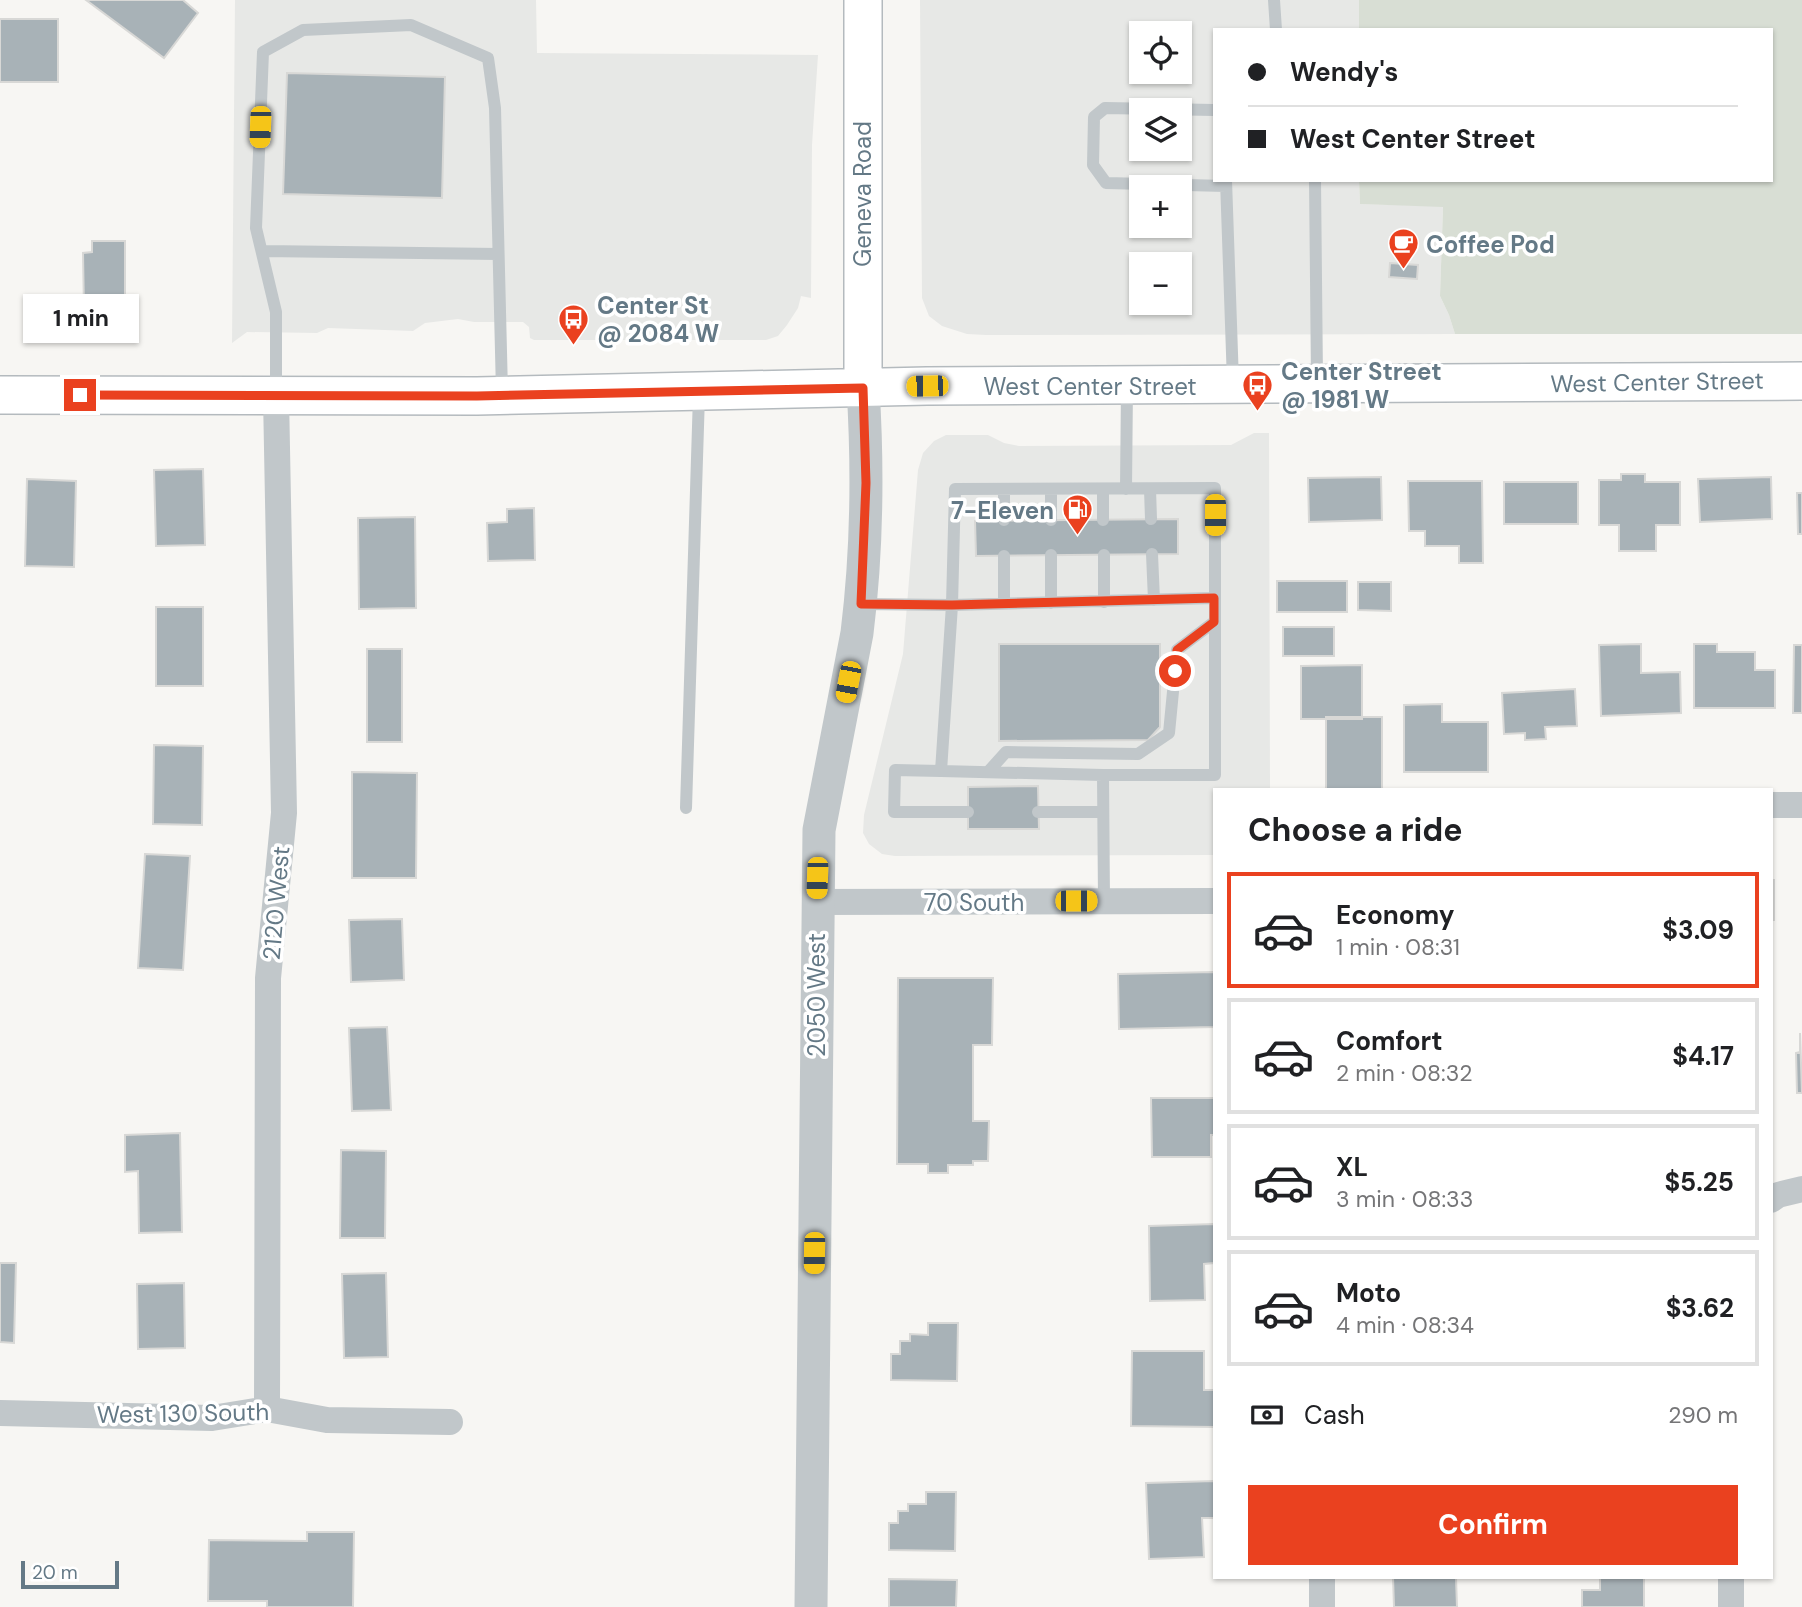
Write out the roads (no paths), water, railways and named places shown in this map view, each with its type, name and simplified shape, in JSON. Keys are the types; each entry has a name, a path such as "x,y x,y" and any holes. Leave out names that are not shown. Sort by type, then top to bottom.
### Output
{"main road":[{"name":"Geneva Road","path":"863,0 863,388"},
{"name":"West Center Street","path":"0,395 502,396 863,388 1802,381"}],"street":[{"name":"2050 West","path":"811,1607 819,830 861,604 866,469 863,388"},
{"name":"2120 West","path":"267,1409 268,978 284,813 276,396"},
{"path":"1773,805 1802,805"},
{"name":"70 South","path":"817,902 1213,901"},
{"path":"1773,1199 1802,1188"},
{"name":"West 130 South","path":"0,1413 212,1418 267,1409 327,1420 450,1422"},
{"path":"1322,1579 1322,1607"},
{"path":"1731,1579 1731,1607"}],"lane":[{"path":"1274,0 1276,28"},
{"path":"276,396 276,312 256,228 263,52 303,30 411,25 488,58 495,108 502,396"},
{"path":"1213,110 1105,108 1094,117 1093,165 1106,183 1226,183 1233,386"},
{"path":"1315,182 1317,385"},
{"path":"263,251 498,254"},
{"path":"1126,489 1127,386"},
{"path":"686,808 699,391"},
{"path":"941,771 952,605 955,489 1215,488 1215,775 1103,775 895,770 894,812 968,812"},
{"path":"1004,489 1004,520"},
{"path":"1103,489 1103,520"},
{"path":"1150,489 1151,519"},
{"path":"1051,490 1051,520"},
{"path":"1152,554 1154,600"},
{"path":"1004,555 1004,603"},
{"path":"1051,555 1051,603"},
{"path":"1104,555 1104,602"},
{"path":"861,604 952,605 1214,598"},
{"path":"988,772 1006,752 1138,754 1169,733 1177,650 1214,622"},
{"path":"1103,775 1104,901"},
{"path":"1038,812 1103,812"}],"place":[{"name":"Coffee Pod","path":"1403,271"},
{"name":"Center St @ 2084 W","path":"574,346"},
{"name":"Center Street @ 1981 W","path":"1258,412"},
{"name":"7-Eleven","path":"1077,537"}]}
